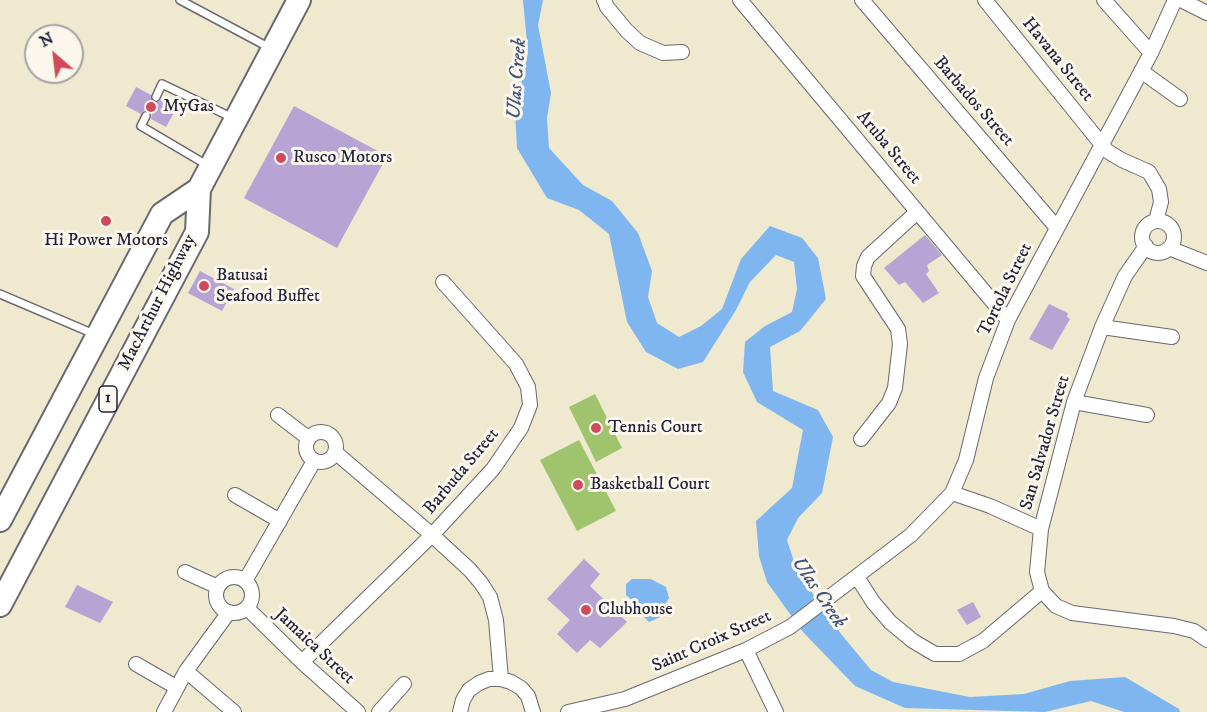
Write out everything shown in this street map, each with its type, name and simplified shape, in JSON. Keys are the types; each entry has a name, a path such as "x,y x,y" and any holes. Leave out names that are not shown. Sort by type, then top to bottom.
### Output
{"highway":[{"name":"MacArthur Highway","path":"0,604 197,232 199,189 298,0"},
{"name":"MacArthur Highway","path":"0,520 162,214 199,189"}],"street":[{"path":"604,0 626,30 640,43 663,53 682,52"},
{"name":"Aruba Street","path":"740,0 1008,320"},
{"name":"Barbados Street","path":"862,0 1057,228"},
{"name":"Havana Street","path":"985,0 1101,144"},
{"path":"1104,0 1151,53"},
{"name":"Tortola Street","path":"857,577 911,535 952,493 966,460 986,378 1008,320 1151,53 1175,0"},
{"path":"1181,0 1207,12"},
{"path":"1141,71 1180,99"},
{"path":"1101,144 1112,154 1149,172 1159,189 1161,202 1156,221"},
{"path":"861,439 889,403 895,388 900,344 898,329 863,276 864,266 868,257 917,212"},
{"path":"1156,221 1166,222 1173,230 1174,240 1169,248 1160,253 1149,250 1142,236 1146,226 1156,221"},
{"name":"San Salvador Street","path":"1042,591 1037,572 1041,529 1074,402 1102,327 1131,265 1146,246"},
{"path":"1169,248 1207,263"},
{"name":"Barbuda Street","path":"302,662 432,535 493,469 521,428 530,405 528,387 516,364 443,282"},
{"path":"1102,327 1172,337"},
{"path":"1074,402 1147,415"},
{"path":"278,415 308,438"},
{"path":"317,432 328,433 335,441 335,452 329,460 314,461 305,448 308,438 317,432"},
{"path":"335,452 470,570 490,597 496,620 501,679"},
{"path":"245,581 314,461"},
{"path":"952,493 990,506 1041,529"},
{"path":"236,495 280,521"},
{"path":"185,572 218,587"},
{"path":"857,577 873,602 891,622 913,641 935,654 959,654 982,642 1042,591 1056,606 1072,614 1174,626 1194,631 1207,640"},
{"name":"Saint Croix Street","path":"568,712 627,705 747,650 790,627 857,577"},
{"path":"227,579 245,581 252,591 247,608 235,613 219,605 218,587 227,579"},
{"name":"Jamaica Street","path":"247,608 302,662 358,712"},
{"path":"164,712 186,671 229,612"},
{"path":"747,650 776,712"},
{"path":"136,664 176,687"},
{"path":"186,671 234,712"},
{"path":"460,712 469,690 489,679 512,682 521,688 528,696 533,712"},
{"path":"379,712 404,684"}],"lane":[{"path":"180,0 272,49"},
{"path":"156,98 162,84 235,119"},
{"path":"146,116 141,126 210,166"},
{"path":"0,294 98,336"}],"green space":[{"name":"Tennis Court","path":"595,394 622,448 596,462 569,407"},
{"name":"Basketball Court","path":"579,440 616,511 577,531 540,460"}],"water":[{"path":"523,0 543,0 538,25 551,93 547,118 549,148 583,185 612,201 638,233 652,271 648,297 657,323 679,337 701,326 722,309 741,259 770,226 802,238 818,258 826,299 800,331 770,347 773,391 818,410 833,437 822,493 798,518 787,540 797,571 841,634 871,670 893,682 970,697 1024,694 1070,681 1125,677 1179,709 1180,712 1124,712 1091,701 1045,712 905,708 855,686 803,632 767,582 759,556 756,521 792,488 803,430 757,402 743,372 745,342 765,326 792,312 797,289 794,262 776,255 750,282 736,310 703,362 678,369 646,352 627,322 609,234 579,210 547,198 517,148 515,112 528,53"},
{"path":"632,579 651,579 666,587 669,598 663,608 665,615 649,622 643,616 639,606 626,595 626,584"}],"building":[{"name":"MyGas","path":"136,87 151,95 153,102 161,100 176,109 166,127 151,119 152,115 149,111 145,110 141,114 126,106"},
{"path":"294,106 387,156 337,248 244,198"},
{"path":"925,235 942,255 927,265 929,271 926,274 939,293 923,303 905,282 899,285 884,268"},
{"path":"200,271 234,289 222,311 188,293"},
{"path":"1049,304 1068,313 1067,317 1070,319 1052,350 1029,339"},
{"name":"Clubhouse","path":"584,559 600,574 590,586 627,622 600,648 590,640 577,653 557,634 570,620 547,599"},
{"path":"77,585 113,602 100,623 65,607"},
{"path":"973,602 981,617 967,625 957,610"}],"place":[{"name":"MyGas","path":"151,107"},
{"name":"Rusco Motors","path":"281,158"},
{"name":"Hi Power Motors","path":"106,221"},
{"name":"Batusai Seafood Buffet","path":"204,286"},
{"name":"Tennis Court","path":"596,428"},
{"name":"Basketball Court","path":"578,485"},
{"name":"Clubhouse","path":"586,610"}],"water label":[{"name":"Ulas Creek","path":"518,79"},
{"name":"Ulas Creek","path":"818,593"}]}
